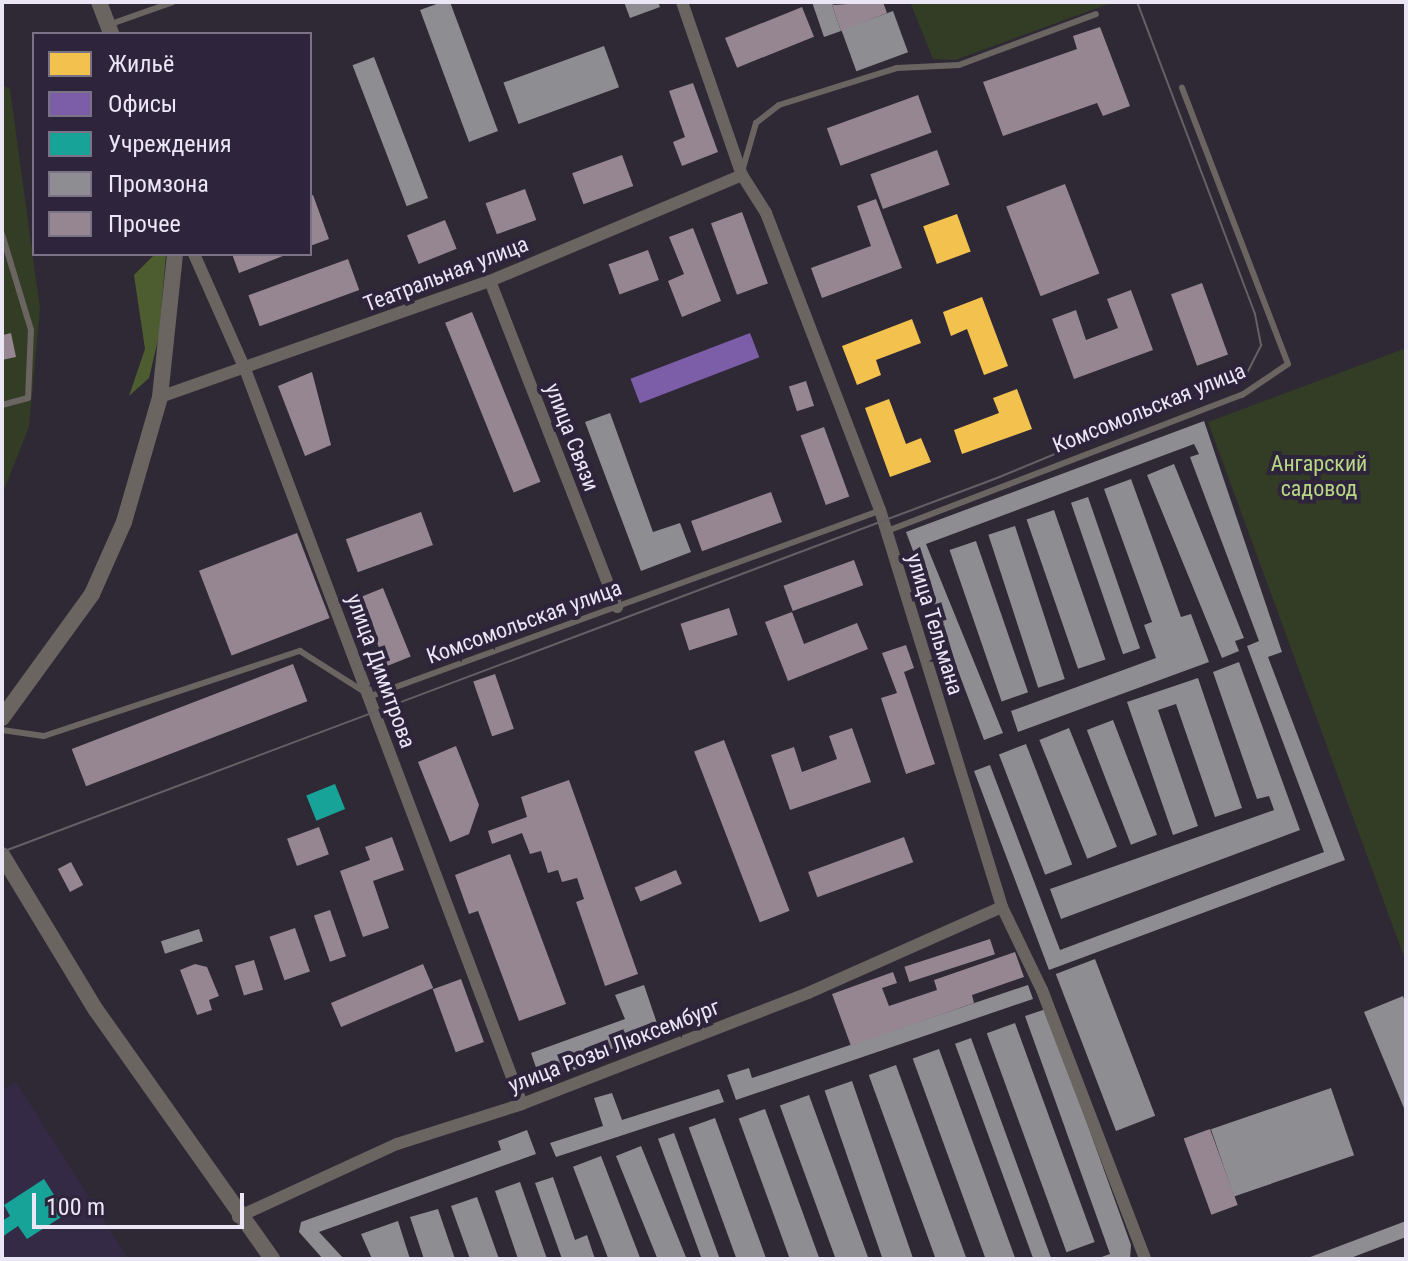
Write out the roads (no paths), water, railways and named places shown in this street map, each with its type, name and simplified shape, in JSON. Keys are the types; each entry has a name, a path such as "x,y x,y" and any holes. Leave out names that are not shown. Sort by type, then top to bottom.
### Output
{"street":[{"path":"99,2 109,30"},
{"name":"улица Тельмана","path":"682,2 742,175 766,213 880,510 1002,907 1042,990 1145,1259"},
{"name":"Театральная улица","path":"160,397 490,281 742,175"},
{"path":"2,718 92,594 124,522 160,397 175,256"},
{"name":"улица Димитрова","path":"195,256 245,369 371,696 445,915 522,1104"},
{"name":"улица Связи","path":"490,281 617,607"},
{"path":"2,855 96,1010 238,1217 272,1259"},
{"name":"улица Розы Люксембург","path":"238,1217 397,1144 522,1104 955,933 1002,907"}],"lane":[{"path":"109,30 173,2"},
{"path":"742,175 756,123 779,105 897,68 959,65 1096,14"},
{"name":"Комсомольская улица","path":"887,531 1242,395 1288,364 1182,88"},
{"path":"2,234 31,330 28,398 2,405"},
{"name":"Комсомольская улица","path":"371,696 880,510"},
{"path":"2,730 44,736 300,651 371,696"}],"tram line":[{"path":"2,852 997,478 1246,375 1261,345 1255,314 1137,2"}],"park label":[{"name":"Ангарский садовод","path":"1319,476"}]}
